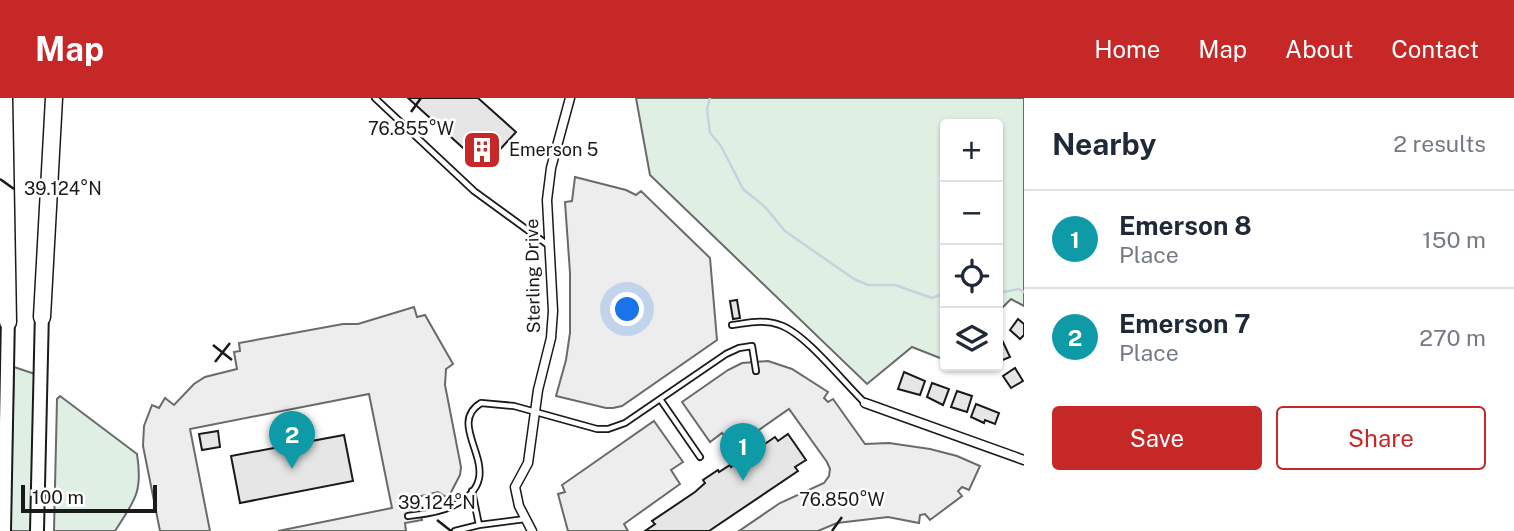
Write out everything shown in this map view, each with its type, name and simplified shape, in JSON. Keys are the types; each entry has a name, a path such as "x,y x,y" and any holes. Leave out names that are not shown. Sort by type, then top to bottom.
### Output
{"highway":[{"path":"4,98 8,322"},
{"path":"42,317 54,98"}],"main road":[{"path":"4,530 12,98"},
{"path":"38,529 46,98"}],"street":[{"name":"Sterling Drive","path":"532,531 519,506 516,487 528,463 534,412 551,338 553,311 547,200 551,168 570,98"},
{"path":"865,402 1024,460"}],"lane":[{"path":"375,98 474,191 548,246"},
{"path":"732,326 757,321 783,326 812,349 865,402"},
{"path":"408,516 452,506 479,482 481,474 468,424 475,407 481,403 500,404 597,429 608,429 625,423 726,354 739,348 752,346 756,371"},
{"path":"660,399 700,457"},
{"path":"472,491 480,525"},
{"path":"455,531 525,519"}],"green space":[{"path":"636,98 1024,98 1024,306 1011,299 1003,307 1003,119 940,119 940,358 912,347 867,384 650,175"},
{"path":"14,367 35,374 32,531 10,531"},
{"path":"60,396 137,454 139,478 136,495 115,531 54,531 57,399"}],"shaded area":[{"path":"575,177 636,195 641,191 710,258 717,340 622,406 613,408 556,396 570,333 570,273 565,202 572,201"},
{"path":"414,307 417,317 425,315 453,364 446,369 445,385 461,467 460,475 448,498 438,492 417,497 422,520 405,523 406,531 278,531 392,508 369,394 190,429 210,531 160,531 143,446 144,426 152,405 159,408 165,398 174,405 194,384 205,377 237,369 234,352 240,351 239,343 343,324 358,324"},
{"path":"768,361 792,369 828,392 824,398 828,402 833,399 865,444 889,443 930,449 980,466 969,490 962,487 958,491 962,496 930,520 925,514 920,515 919,523 888,517 837,523 818,531 739,531 780,503 824,483 829,476 827,462 789,409 733,448 722,433 710,442 682,402 742,363"},
{"path":"654,421 683,462 671,470 680,484 624,524 628,531 568,531 558,494 565,492 562,485"}],"building":[{"name":"Emerson 5","path":"408,98 478,98 516,132 484,167"},
{"path":"737,300 740,318 733,319 730,301"},
{"path":"1018,319 1024,324 1024,335 1020,339 1010,330"},
{"path":"1003,342 1010,357 1003,360"},
{"path":"1015,368 1023,381 1011,388 1003,376"},
{"path":"904,372 925,381 920,395 898,389"},
{"path":"932,383 949,389 943,405 927,397"},
{"path":"957,391 972,396 967,412 951,407"},
{"path":"976,404 999,413 995,424 985,420 984,423 971,417"},
{"path":"218,431 220,447 202,450 199,434"},
{"path":"788,434 806,460 795,467 798,471 709,531 645,531 655,524 652,521 695,492 705,483 703,480 718,470 719,472 730,465 731,467 775,437 778,441"},
{"path":"344,435 353,481 240,503 231,456"}],"waterway":[{"path":"710,98 707,109 710,133 721,146 743,189 765,207 785,231 854,279 868,285 895,285 932,298 940,295"},
{"path":"1003,292 1019,289 1024,292"}],"place":[{"name":"Emerson 5","path":"482,150"},
{"name":"Emerson 7","path":"292,469"},
{"name":"Emerson 8","path":"743,481"}]}
